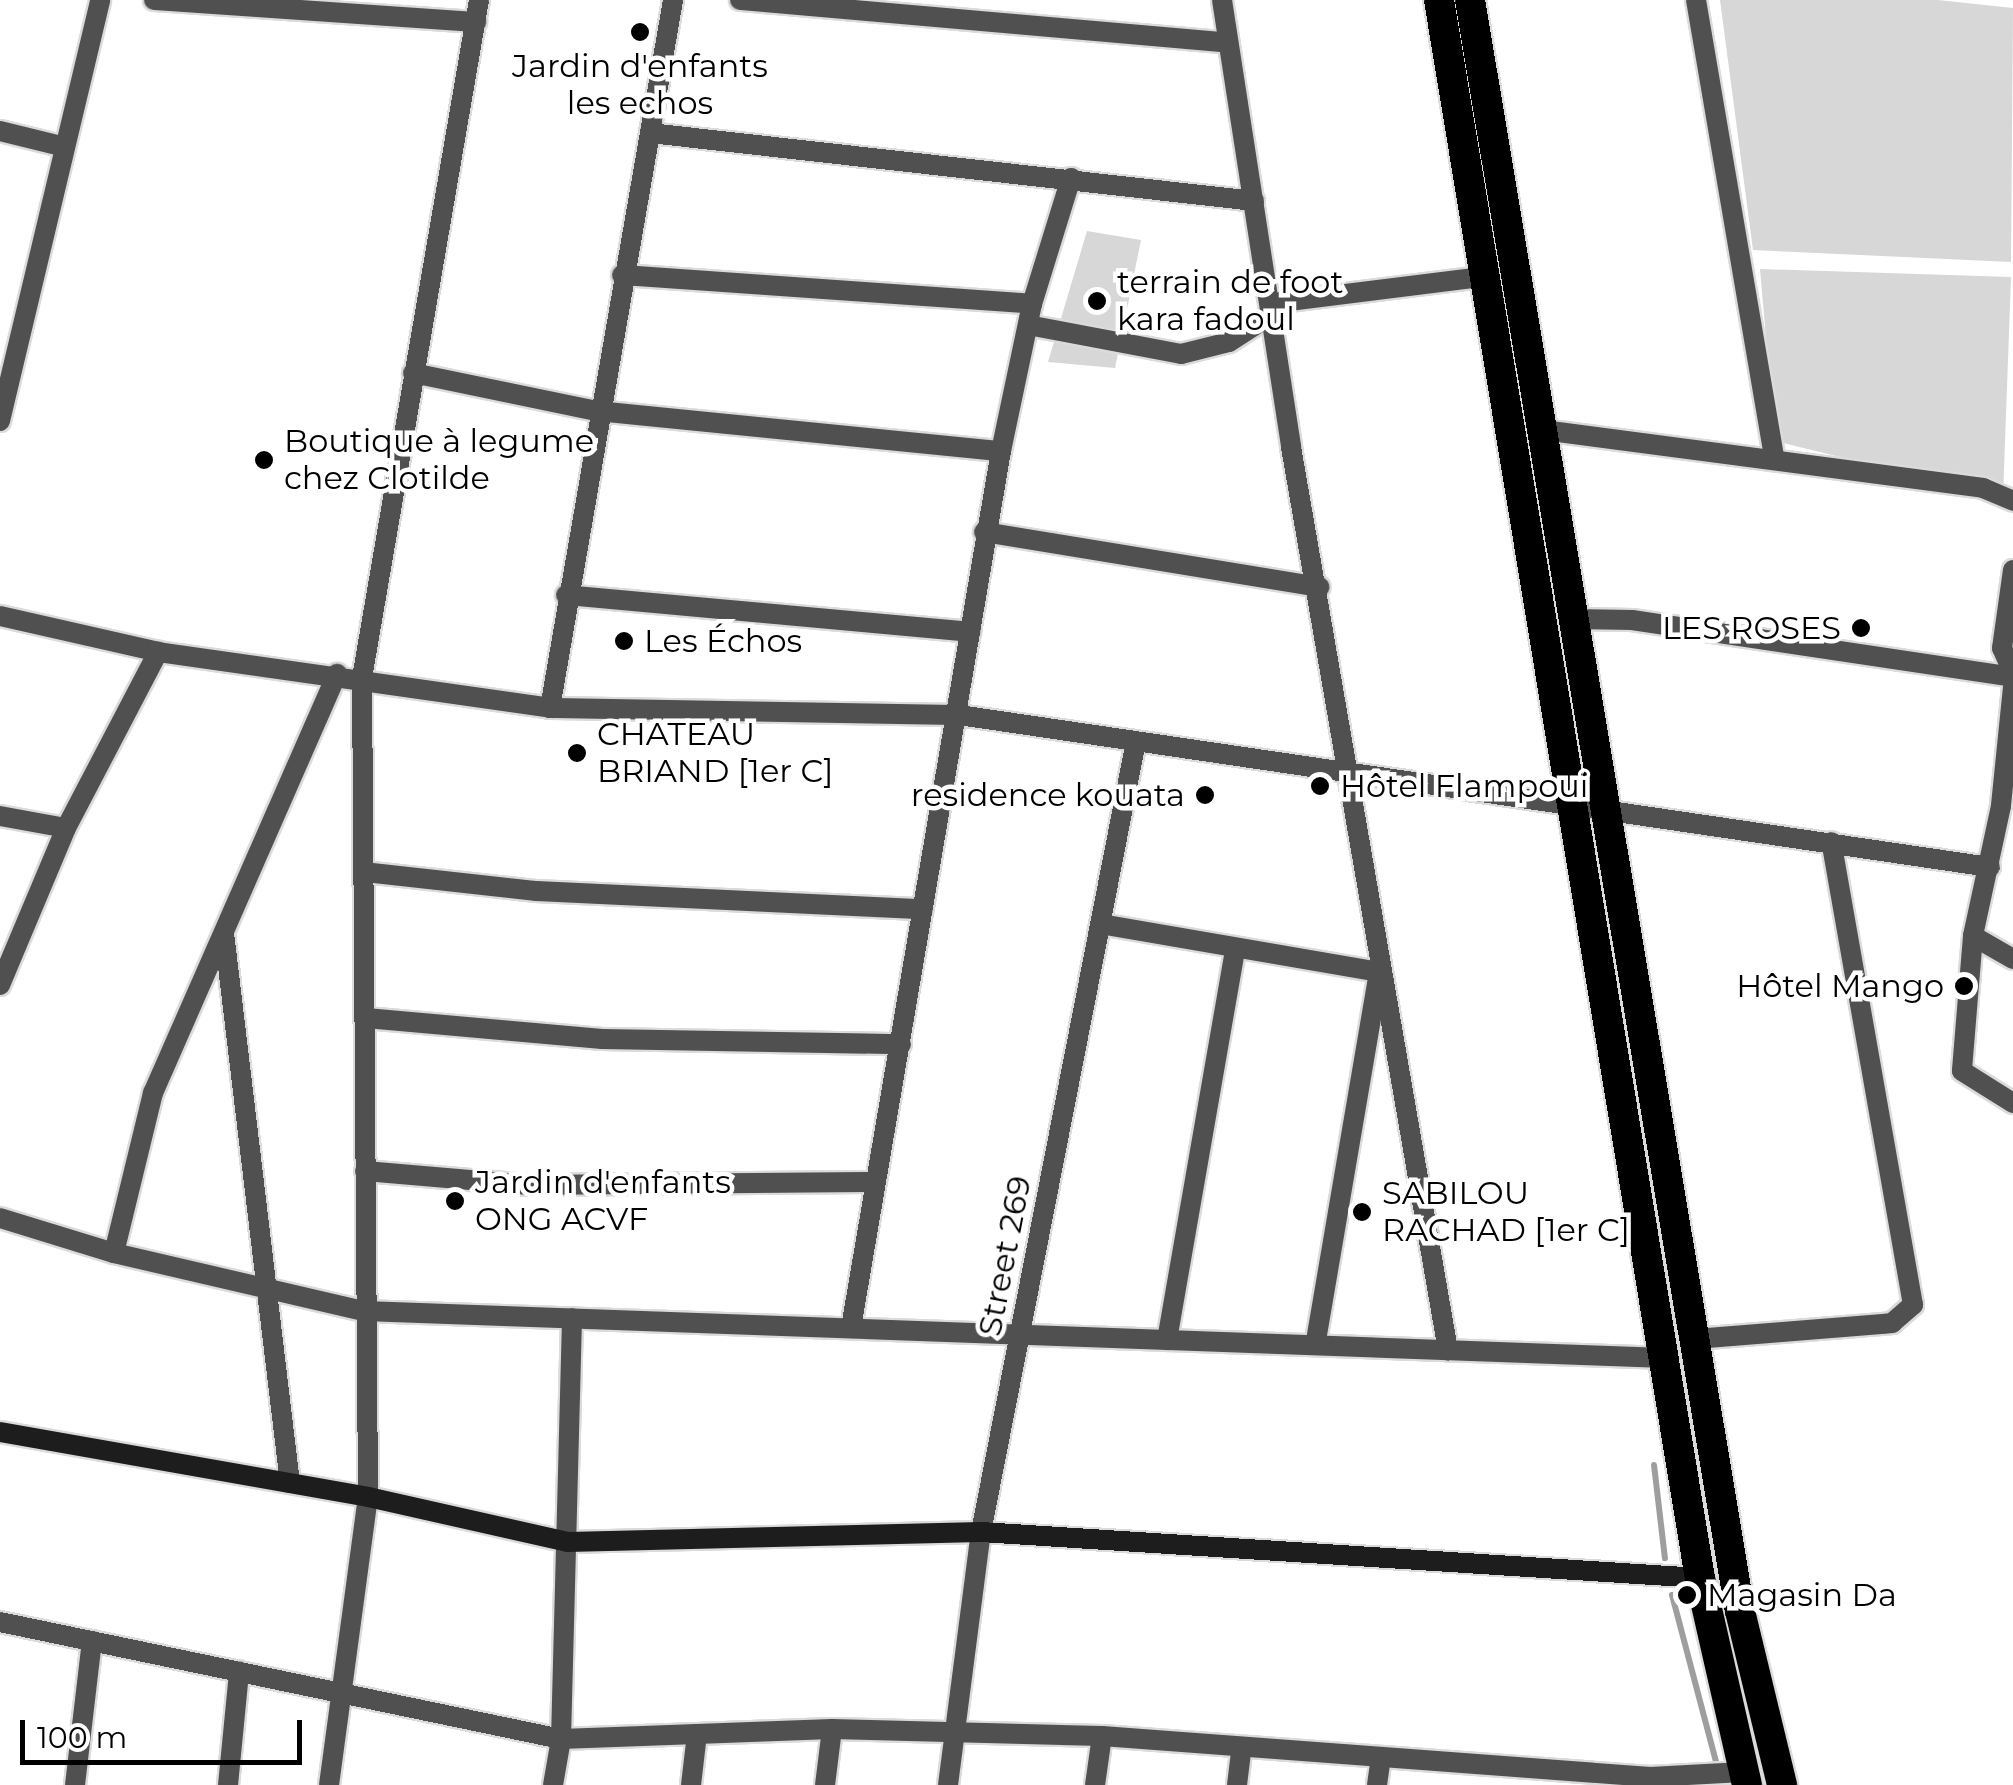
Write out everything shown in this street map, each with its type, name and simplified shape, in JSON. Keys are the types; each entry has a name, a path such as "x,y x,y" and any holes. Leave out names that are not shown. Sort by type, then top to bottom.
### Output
{"highway":[{"path":"1439,0 1700,1578 1745,1778"},
{"path":"1470,0 1740,1610 1782,1785"}],"street":[{"path":"0,422 100,0"},
{"path":"154,0 476,22"},
{"path":"330,1785 368,1497 362,678 479,0"},
{"path":"550,708 597,410 673,0"},
{"path":"740,0 1228,43"},
{"path":"1222,0 1273,308 1291,447 1320,587 1379,972 1448,1350"},
{"path":"1696,0 1774,458"},
{"path":"0,131 65,148"},
{"path":"650,133 1254,201"},
{"path":"851,1328 922,910 960,716 984,532 1030,315 1071,178"},
{"path":"622,275 1030,315 1181,354 1229,342 1273,308 1482,277"},
{"path":"413,373 597,410 1000,451"},
{"path":"1543,430 1983,488 2013,501"},
{"path":"984,532 1320,587"},
{"path":"1574,619 1632,620 2013,675 2007,649 2013,570"},
{"path":"566,595 970,632"},
{"path":"0,616 158,652 336,674 550,708 960,716 1990,867"},
{"path":"0,985 66,828 158,652"},
{"path":"114,1253 153,1093 336,674"},
{"path":"2013,687 2007,809 1974,936 1962,1071 2013,1103"},
{"name":"Street 269","path":"948,1785 981,1532 1136,741"},
{"path":"0,816 66,828"},
{"path":"1695,1339 1892,1323 1912,1305 1831,842"},
{"path":"364,872 556,892 922,910"},
{"path":"1101,924 1379,972"},
{"path":"224,931 290,1483"},
{"path":"1974,936 2013,959"},
{"path":"1167,1340 1235,950"},
{"path":"1315,1345 1379,972"},
{"path":"366,1018 602,1039 902,1044"},
{"path":"365,1170 528,1185 874,1182"},
{"path":"0,1218 114,1253 364,1311 1665,1358"},
{"path":"554,1785 561,1739 572,1318"},
{"path":"0,1432 368,1497 568,1542 981,1532 1700,1578"},
{"path":"0,1622 561,1739 832,1730 1102,1736 1381,1757 1518,1776 1649,1781 1745,1778"},
{"path":"76,1785 92,1640"},
{"path":"228,1785 239,1672"},
{"path":"825,1785 832,1730"},
{"path":"691,1785 697,1734"},
{"path":"1095,1785 1102,1736"},
{"path":"1237,1785 1242,1746"},
{"path":"1377,1785 1381,1757"}],"shaded area":[{"path":"1720,0 1938,0 2013,8 2011,262 1753,250"},
{"name":"terrain de foot kara fadoul","path":"1087,231 1141,240 1115,368 1048,362"},
{"path":"1760,269 2011,277 2003,497 1775,441"}],"waterway":[{"path":"1654,1465 1665,1558"},
{"path":"1672,1595 1717,1765"}],"place":[{"name":"Jardin d'enfants les echos","path":"640,32"},
{"name":"terrain de foot kara fadoul","path":"1097,301"},
{"name":"Boutique à legume chez Clotilde","path":"264,460"},
{"name":"LES ROSES","path":"1861,628"},
{"name":"Les Échos","path":"624,641"},
{"name":"CHATEAU BRIAND [1er C]","path":"577,753"},
{"name":"Hôtel Flampoui","path":"1320,786"},
{"name":"residence kouata","path":"1205,795"},
{"name":"Hôtel Mango","path":"1964,986"},
{"name":"Jardin d'enfants ONG ACVF","path":"455,1201"},
{"name":"SABILOU RACHAD [1er C]","path":"1362,1212"},
{"name":"Magasin Da","path":"1687,1595"}]}
